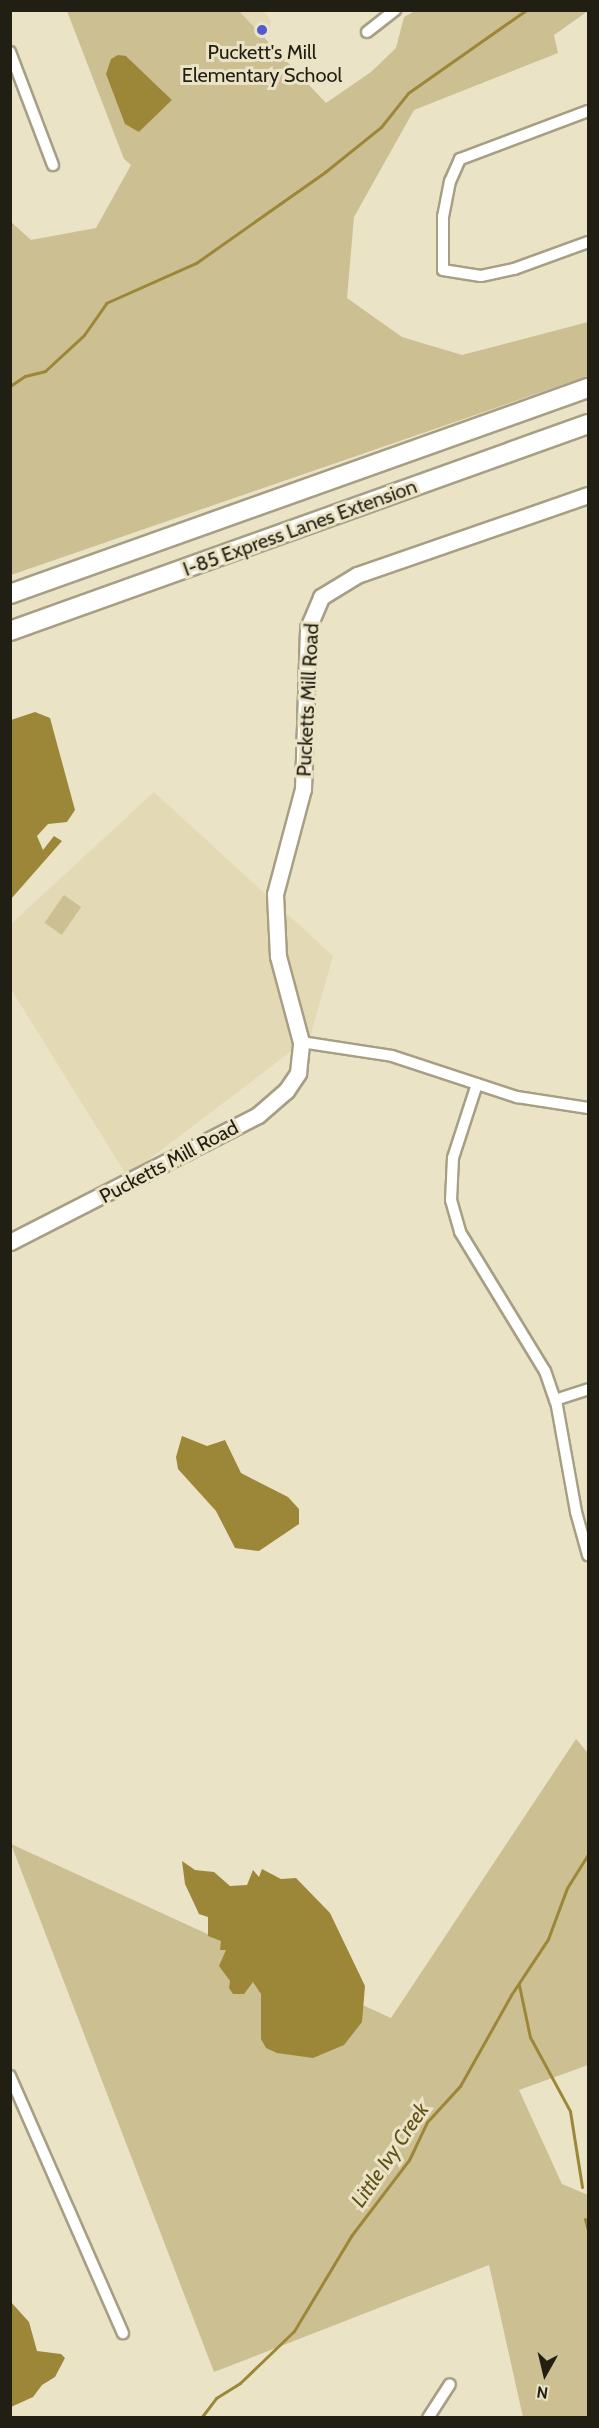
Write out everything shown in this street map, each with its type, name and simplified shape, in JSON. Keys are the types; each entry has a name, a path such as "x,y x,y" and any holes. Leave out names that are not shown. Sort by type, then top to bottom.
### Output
{"highway":[{"name":"I-85 Express Lanes Extension","path":"10,594 588,388"},
{"name":"I-85 Express Lanes Extension","path":"10,631 588,424"}],"street":[{"path":"368,32 395,10"},
{"path":"10,52 53,165"},
{"path":"588,111 460,159 450,181 443,216 443,270 481,276 514,269 588,242"},
{"name":"Pucketts Mill Road","path":"10,1242 258,1115 294,1079 302,1057 301,1042 278,956 275,894 303,789 308,639 314,609 335,585 357,574 588,495"},
{"path":"301,1042 392,1056 529,1100 588,1108"},
{"path":"477,1084 453,1158 451,1200 460,1232 545,1371 555,1400 588,1551"},
{"path":"555,1400 588,1389"},
{"path":"10,2076 123,2333"},
{"path":"428,2418 450,2384"}],"shaded area":[{"path":"67,11 239,11 326,103 371,72 396,48 404,17 415,11 588,11 554,35 558,53 414,110 354,217 347,298 402,337 462,355 588,322 588,376 11,575 10,221 31,240 96,228 131,165 124,159","holes":["126,56 172,100 139,132"]},
{"name":"Puckett's Mill Elementary School","path":"239,11 264,11 271,21 265,39"},
{"path":"118,55 126,56 172,100 139,132 125,124 106,74 111,59"},
{"path":"35,712 50,718 75,810 67,822 48,824 37,836 43,850 54,836 62,841 11,899 11,720"},
{"path":"154,792 333,956 310,1037 127,1176 11,989 11,924"},
{"path":"64,895 81,907 62,935 44,923"},
{"path":"182,1436 207,1446 225,1440 241,1473 288,1497 299,1509 299,1524 259,1551 235,1548 216,1511 178,1469 176,1457"},
{"path":"576,1739 588,1753 588,2065 519,2090 562,2184 588,2195 588,2417 523,2417 489,2265 214,2372 11,1844 391,2018"},
{"path":"182,1861 195,1870 214,1872 230,1886 247,1885 253,1870 259,1877 262,1869 281,1879 296,1878 330,1913 365,1986 362,2022 344,2045 313,2058 277,2053 266,2048 261,2039 261,1994 253,1982 244,1994 233,1994 229,1988 230,1981 219,1966 226,1950 220,1950 221,1941 208,1936 208,1917 199,1914 185,1884"},
{"path":"10,2301 29,2322 37,2351 61,2354 65,2358 55,2377 42,2385 33,2397 11,2407"}],"waterway":[{"path":"10,386 25,376 45,371 84,335 106,303 196,263 325,172 381,127 408,93 526,10"},
{"name":"Little Ivy Creek","path":"201,2418 216,2398 240,2383 294,2331 351,2236 409,2160 427,2122 460,2086 511,1995 548,1939 567,1888 588,1854"},
{"path":"519,1985 530,2037 570,2111 582,2187"},
{"path":"585,2219 588,2230"}],"place":[{"name":"Puckett's Mill Elementary School","path":"262,30"}]}
